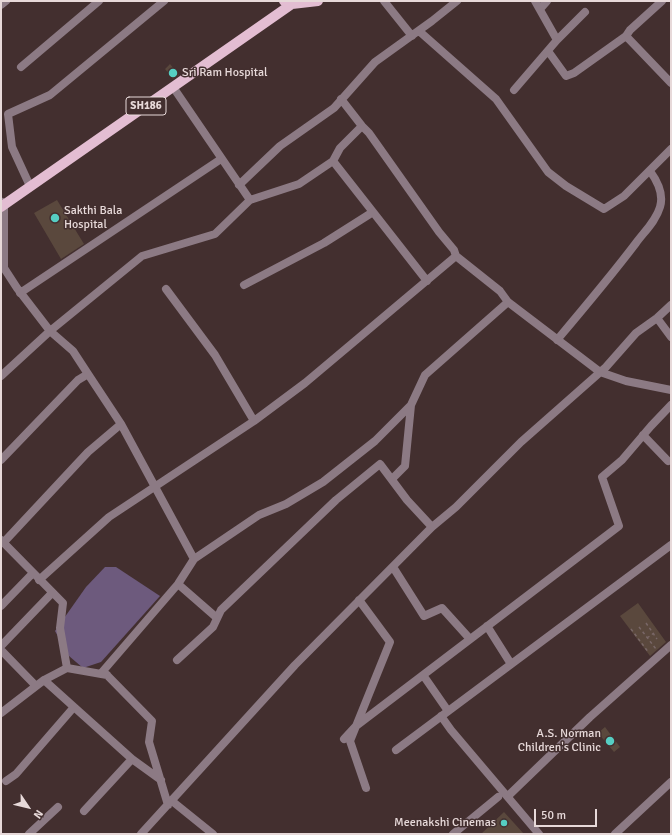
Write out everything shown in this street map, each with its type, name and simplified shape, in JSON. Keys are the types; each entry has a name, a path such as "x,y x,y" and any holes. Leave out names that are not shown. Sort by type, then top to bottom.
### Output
{"main road":[{"path":"288,3 318,1"},
{"name":"SH186","path":"2,205 173,87 288,3"}],"street":[{"path":"1,5 6,1"},
{"path":"21,67 99,1"},
{"path":"30,186 12,147 8,114 50,95 164,1"},
{"path":"384,1 416,33 496,99 548,172 566,186 604,209 624,196 671,149"},
{"path":"239,185 280,146 334,108 375,62 416,33 456,1"},
{"path":"535,1 557,40"},
{"path":"540,9 547,1"},
{"path":"548,51 566,76 574,73 626,36 630,30 662,1"},
{"path":"514,90 557,40 585,12"},
{"path":"626,36 671,83"},
{"path":"173,87 250,200"},
{"path":"341,99 369,133 439,232 454,250 456,256 500,291 508,302 600,372 626,381 671,390"},
{"path":"1,376 50,331 142,256 215,234 250,200 299,184 333,161 340,148 362,126"},
{"path":"20,292 222,159"},
{"path":"333,161 427,281"},
{"path":"557,340 621,263 654,219 660,207 661,191 657,180 650,171"},
{"path":"2,205 4,268 20,292 50,331 73,351 120,424 194,559"},
{"path":"244,285 324,242 373,212"},
{"path":"39,580 109,518 254,421 305,383 456,256"},
{"path":"166,289 215,356 254,421"},
{"path":"392,480 405,466 411,405 425,375 508,302"},
{"path":"141,834 290,670 432,527 456,507 521,442 600,372 636,333 657,318 671,305"},
{"path":"657,318 671,337"},
{"path":"1,460 78,380 88,374"},
{"path":"209,833 170,803 149,742 152,721 103,671 178,584 194,559 259,514 286,504 323,482 375,441 411,405"},
{"path":"344,739 356,726 619,526 602,477 622,460 671,405"},
{"path":"67,668 60,628 63,603 2,541 88,452 120,424"},
{"path":"643,435 670,460"},
{"path":"177,660 213,626 221,610 336,500 380,464 407,500 432,527"},
{"path":"396,750 671,545"},
{"path":"393,567 424,616 442,608 470,639"},
{"path":"1,606 33,573"},
{"path":"178,584 217,618"},
{"path":"1,646 52,593"},
{"path":"359,600 390,642 350,741 366,788"},
{"path":"487,626 511,664"},
{"path":"508,796 590,717 671,645"},
{"path":"1,650 36,686"},
{"path":"1,714 44,680 67,668 107,675"},
{"path":"423,675 448,710"},
{"path":"44,680 132,759 161,780"},
{"path":"6,780 16,774 74,707"},
{"path":"441,716 451,730 539,834"},
{"path":"84,811 132,759"},
{"path":"615,834 671,782"},
{"path":"453,834 498,797"},
{"path":"29,834 58,807"}],"path":[{"path":"646,623 657,639"},
{"path":"639,628 661,655"},
{"path":"631,629 650,653"},
{"path":"649,640 654,633"}],"shaded area":[{"path":"105,567 116,567 160,596 101,662 83,668 69,656 55,631 86,587"}],"building":[{"path":"170,64 179,75 173,79 165,69"},
{"path":"57,200 84,244 61,259 34,213"},
{"path":"638,603 666,642 650,656 620,616"},
{"path":"605,727 620,747 614,752 598,733"},
{"name":"Meenakshi Cinemas","path":"504,812 524,834 481,834"}],"place":[{"name":"Sri Ram Hospital","path":"173,73"},
{"name":"Sakthi Bala Hospital","path":"55,218"},
{"name":"A.S. Norman Children's Clinic","path":"610,741"},
{"name":"Meenakshi Cinemas","path":"504,823"}]}
